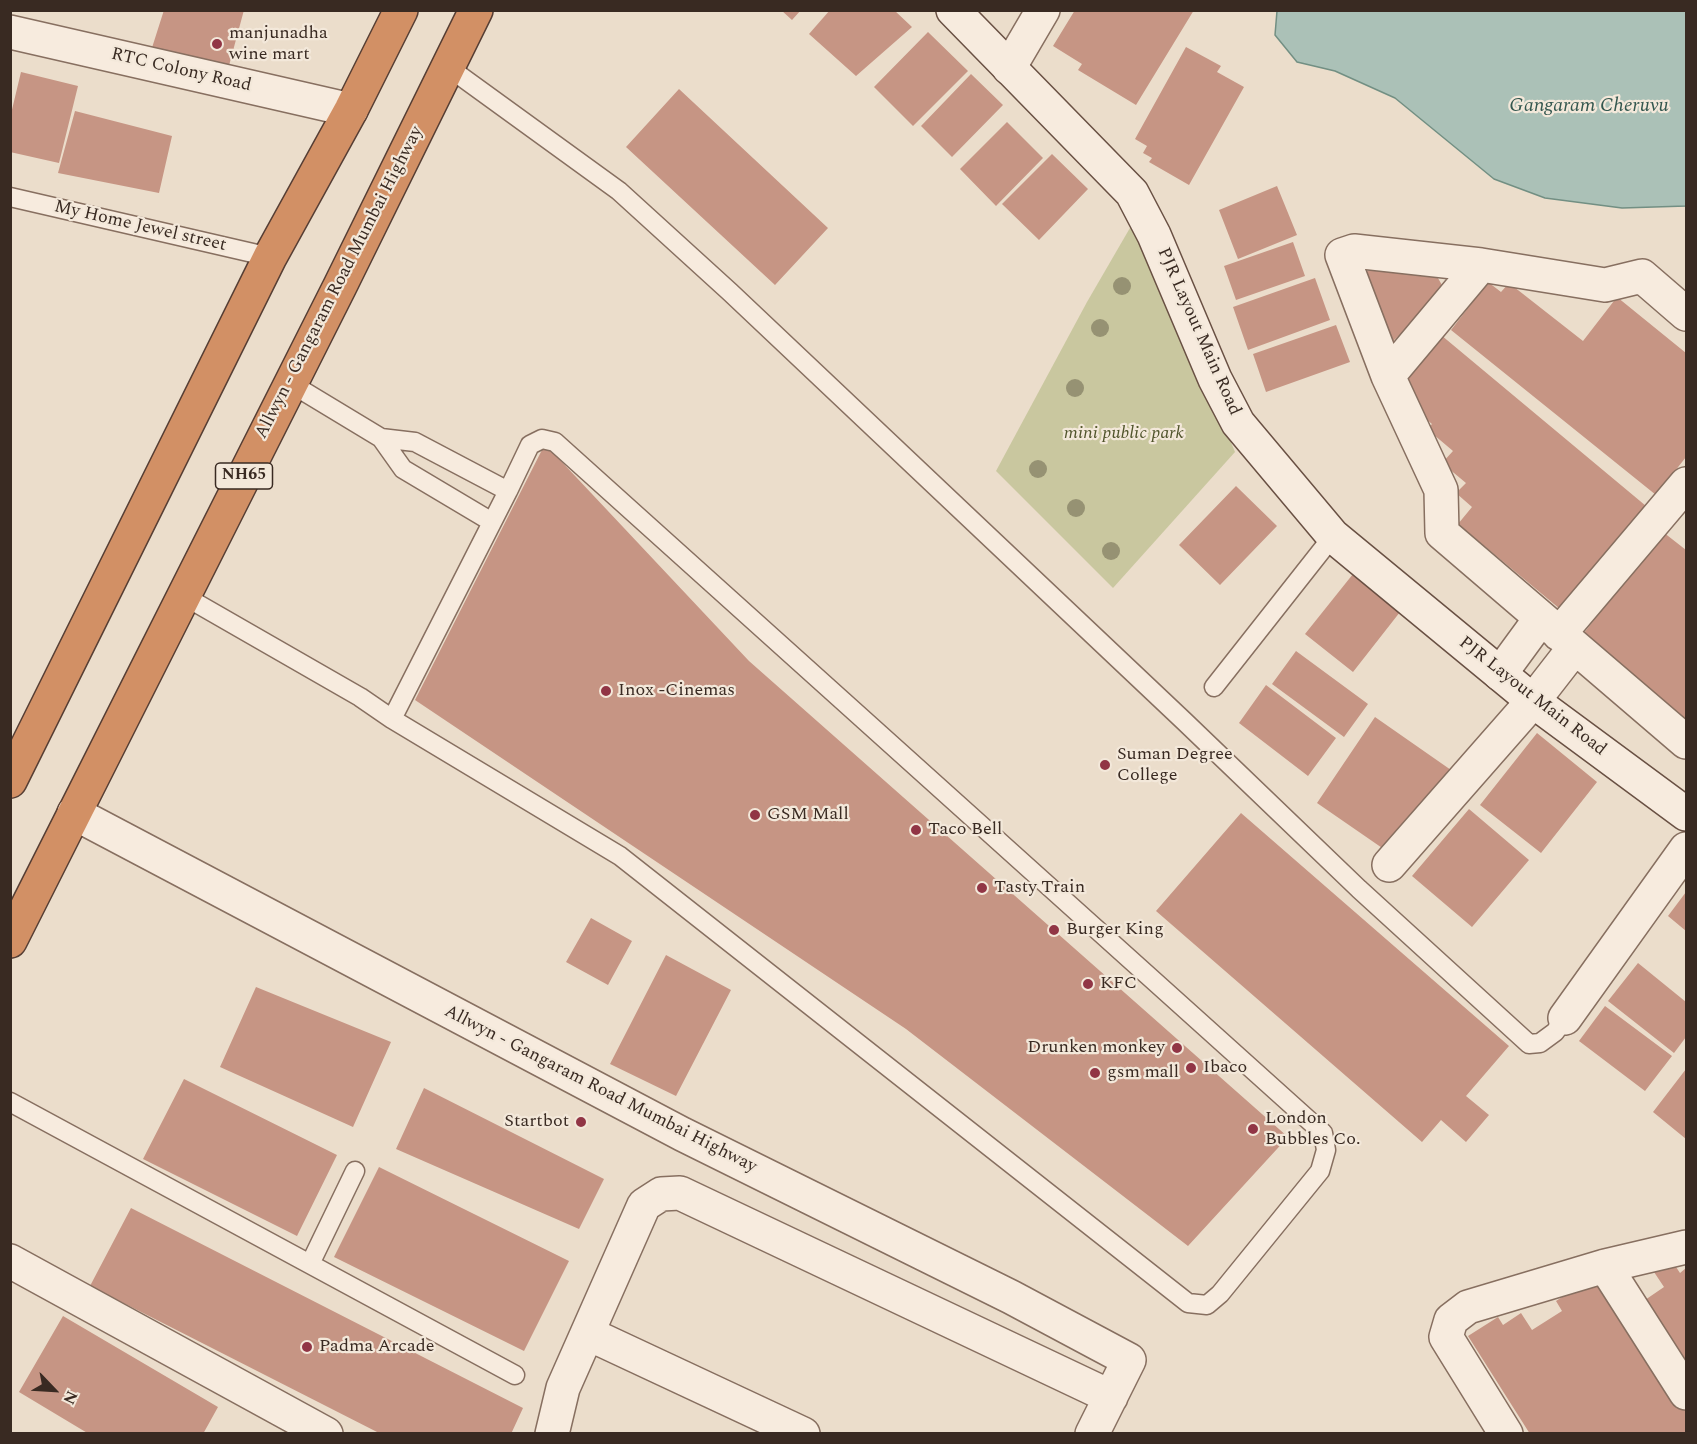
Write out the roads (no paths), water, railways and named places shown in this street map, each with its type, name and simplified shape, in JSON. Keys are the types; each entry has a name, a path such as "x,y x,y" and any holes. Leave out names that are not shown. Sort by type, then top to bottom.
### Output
{"highway":[{"name":"Allwyn - Gangaram Road Mumbai Highway","path":"10,941 340,286 476,10"},
{"path":"10,781 270,257 351,110 394,12"}],"street":[{"name":"PJR Layout Main Road","path":"952,10 1132,193 1154,235 1215,379 1238,423 1333,536 1533,701 1686,814"},
{"path":"1009,68 1043,10"},
{"name":"RTC Colony Road","path":"10,32 351,110"},
{"path":"1686,314 1642,276 1605,285 1481,265 1354,251 1341,255 1388,376 1441,490 1443,533 1686,742"},
{"path":"1388,376 1481,265"},
{"path":"1500,674 1558,633 1686,484"},
{"path":"1389,865 1533,701 1558,633"},
{"name":"Allwyn - Gangaram Road Mumbai Highway","path":"74,813 673,1130 1011,1297 1129,1360 1111,1397"},
{"path":"1565,1018 1686,849"},
{"path":"552,1434 563,1388 589,1334 644,1205 661,1194 680,1193 1111,1397 1092,1434"},
{"path":"1506,1434 1446,1337 1451,1320 1468,1307 1605,1266 1686,1247"},
{"path":"10,1261 326,1434"},
{"path":"1605,1266 1686,1393"},
{"path":"589,1334 803,1434"}],"lane":[{"path":"448,67 619,191 773,333 1359,889 1529,1044 1540,1043 1555,1032 1565,1018"},
{"name":"My Home Jewel street","path":"10,197 270,257"},
{"path":"290,382 381,438 403,469 492,522"},
{"path":"381,438 415,442 508,491"},
{"path":"184,596 360,697 392,718 620,856 1188,1303 1207,1305 1220,1294 1320,1171 1326,1150 1323,1133 555,442 542,440 530,445 392,718"},
{"path":"1214,687 1333,536"},
{"path":"10,1102 515,1375"},
{"path":"310,1264 355,1171"}],"water":[{"name":"Gangaram Cheruvu","path":"1277,11 1686,11 1686,206 1622,208 1545,198 1494,179 1395,98 1335,71 1297,62 1275,35"}],"place":[{"name":"manjunadha wine mart","path":"217,44"},
{"name":"Inox -Cinemas","path":"606,691"},
{"name":"Suman Degree College","path":"1105,765"},
{"name":"GSM Mall","path":"755,815"},
{"name":"Taco Bell","path":"916,830"},
{"name":"Tasty Train","path":"982,888"},
{"name":"Burger King","path":"1054,930"},
{"name":"KFC","path":"1088,984"},
{"name":"Drunken monkey","path":"1177,1048"},
{"name":"Ibaco","path":"1191,1068"},
{"name":"gsm mall","path":"1095,1073"},
{"name":"Startbot","path":"581,1122"},
{"name":"London Bubbles Co.","path":"1253,1129"},
{"name":"Padma Arcade","path":"307,1347"}],"park label":[{"name":"mini public park","path":"1124,434"}]}
